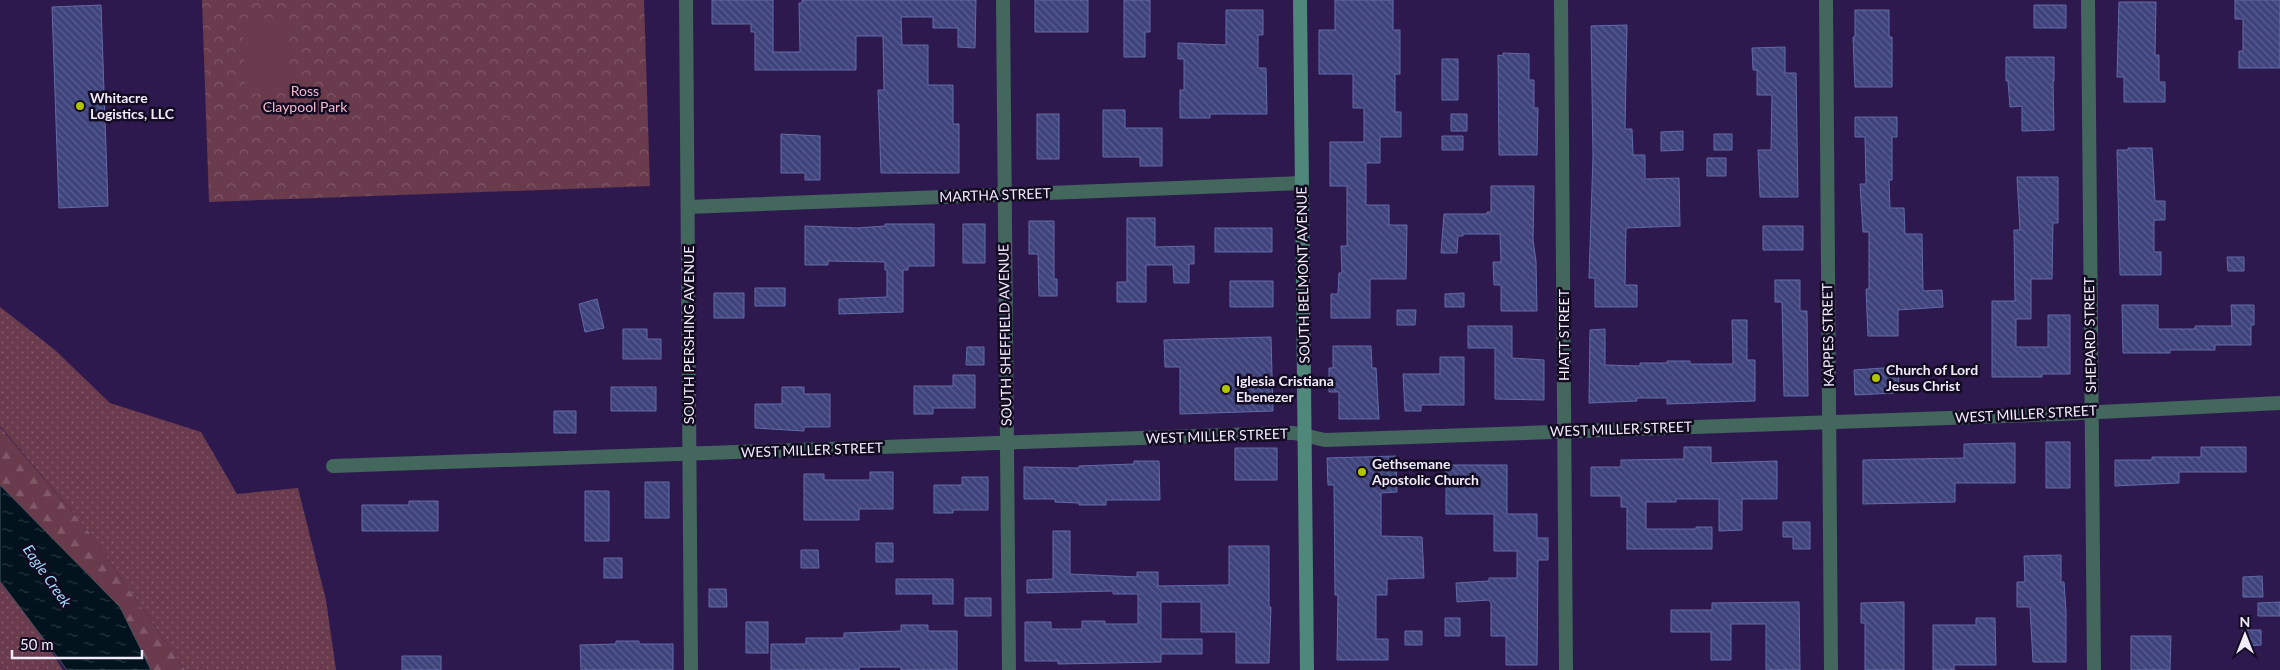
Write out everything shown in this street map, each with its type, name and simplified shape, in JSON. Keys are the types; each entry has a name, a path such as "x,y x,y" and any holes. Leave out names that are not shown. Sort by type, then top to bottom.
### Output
{"main road":[{"name":"SOUTH BELMONT AVENUE","path":"1300,0 1307,670"}],"street":[{"name":"SOUTH PERSHING AVENUE","path":"686,0 691,670"},
{"name":"SOUTH SHEFFIELD AVENUE","path":"1002,0 1009,670"},
{"name":"HIATT STREET","path":"1561,0 1566,670"},
{"name":"KAPPES STREET","path":"1826,0 1831,670"},
{"name":"SHEPARD STREET","path":"2088,0 2094,670"},
{"name":"MARTHA STREET","path":"688,207 1302,184"},
{"name":"WEST MILLER STREET","path":"333,466 1285,433 1325,440 2091,412 2280,403"}],"green space":[{"name":"Ross Claypool Park","path":"202,0 644,0 650,186 209,202"},
{"path":"288,17 291,92 246,94 242,19"},
{"path":"0,307 55,350 110,403 201,432 237,494 298,488 326,600 336,670 185,670 89,532 0,426"},
{"path":"0,427 89,532 185,670 151,670 120,607 0,485"},
{"path":"0,582 34,624 63,670 0,670"}],"water":[{"name":"Eagle Creek","path":"0,485 120,607 151,670 67,670 0,581"}],"building":[{"path":"712,0 773,0 773,52 800,52 799,3 802,3 802,0 976,0 975,48 958,47 958,28 933,28 933,17 901,17 902,45 928,45 928,85 953,85 953,124 959,124 959,173 881,173 878,90 884,90 883,36 856,36 856,70 755,70 755,32 751,32 751,24 712,24"},
{"path":"1035,0 1088,0 1088,32 1035,32"},
{"path":"1124,0 1150,0 1150,32 1145,32 1145,57 1124,57"},
{"path":"1335,0 1393,0 1393,30 1400,30 1400,74 1395,74 1395,112 1401,112 1401,137 1380,137 1380,163 1366,163 1366,205 1389,205 1389,225 1407,225 1406,279 1370,279 1370,318 1331,318 1331,294 1338,294 1339,273 1342,273 1341,246 1347,246 1347,186 1330,186 1330,142 1364,142 1364,108 1353,108 1353,74 1319,74 1319,30 1335,30"},
{"path":"2235,0 2280,0 2280,68 2239,68 2239,51 2243,51 2243,19 2235,19"},
{"path":"2119,2 2156,2 2155,55 2159,55 2159,82 2165,82 2165,102 2124,102 2124,77 2117,77"},
{"name":"Whitacre Logistics, LLC","path":"101,5 108,206 59,208 52,7"},
{"path":"2034,5 2066,5 2066,28 2034,28"},
{"path":"1226,10 1263,10 1263,35 1258,35 1258,68 1266,68 1267,114 1210,114 1210,118 1180,118 1180,90 1184,90 1184,59 1178,59 1178,43 1226,45"},
{"path":"1855,10 1889,10 1889,37 1892,37 1892,87 1855,87 1853,37 1855,37"},
{"path":"1627,25 1625,129 1632,129 1633,155 1645,155 1645,179 1679,178 1680,226 1626,228 1625,285 1637,285 1637,307 1595,307 1595,278 1589,278 1593,156 1591,26"},
{"path":"1785,47 1785,73 1796,73 1798,197 1760,197 1758,150 1771,150 1772,95 1757,95 1757,70 1753,70 1752,48"},
{"path":"1503,53 1529,54 1529,80 1534,80 1534,108 1538,108 1537,155 1499,155 1498,55 1503,56"},
{"path":"2006,57 2054,57 2054,130 2022,131 2022,106 2010,107 2008,81 2006,81"},
{"path":"1442,59 1458,59 1458,100 1442,100"},
{"path":"1103,110 1125,110 1125,128 1162,128 1162,166 1140,166 1140,157 1103,157"},
{"path":"1037,114 1059,114 1059,159 1037,159"},
{"path":"1451,114 1467,114 1467,131 1451,131"},
{"path":"1855,117 1897,117 1897,137 1892,137 1892,180 1889,180 1890,208 1904,208 1905,234 1922,234 1923,291 1942,290 1943,307 1898,310 1898,336 1868,336 1866,289 1869,289 1869,232 1863,232 1860,184 1866,184 1865,137 1855,137"},
{"path":"1683,131 1683,150 1661,151 1661,132"},
{"path":"781,134 820,136 820,180 805,180 805,173 781,173"},
{"path":"1714,134 1732,134 1732,150 1714,150"},
{"path":"1442,136 1463,136 1463,150 1442,150"},
{"path":"2128,148 2152,148 2155,201 2165,201 2165,220 2154,220 2154,252 2161,252 2161,275 2120,275 2117,150 2128,150"},
{"path":"1707,158 1726,158 1726,176 1707,176"},
{"path":"2017,177 2058,177 2058,223 2053,223 2052,279 2031,279 2031,319 2016,319 2016,347 2048,347 2048,315 2070,315 2070,374 2042,374 2042,377 1992,377 1992,301 2015,301 2014,230 2020,230"},
{"path":"1491,186 1534,186 1533,240 1536,261 1537,311 1501,311 1501,285 1494,285 1493,262 1501,262 1500,234 1463,234 1463,236 1458,236 1457,253 1441,253 1444,214 1487,214 1487,212 1491,212"},
{"path":"1127,218 1155,218 1155,247 1194,246 1194,264 1189,264 1189,283 1174,283 1173,265 1146,265 1146,302 1117,302 1117,282 1127,282"},
{"path":"1029,221 1054,221 1054,279 1057,279 1057,296 1039,296 1038,254 1029,254"},
{"path":"885,224 934,224 934,266 908,266 908,270 903,270 903,312 839,314 839,299 887,297 887,270 885,270 885,262 828,261 828,265 805,265 805,226 857,228 885,226"},
{"path":"963,224 985,224 985,263 963,263"},
{"path":"1763,226 1803,226 1803,250 1763,250"},
{"path":"1215,228 1272,228 1272,252 1215,252"},
{"path":"2227,257 2244,257 2244,271 2228,271"},
{"path":"1775,280 1800,280 1800,311 1807,311 1808,396 1784,396 1782,302 1775,302"},
{"path":"1230,281 1273,281 1273,307 1230,307"},
{"path":"755,288 785,288 785,306 755,306"},
{"path":"714,293 744,293 744,318 714,318"},
{"path":"1464,293 1464,307 1445,307 1445,294"},
{"path":"597,299 604,328 585,332 579,304"},
{"path":"2122,305 2158,305 2158,329 2195,329 2195,326 2232,326 2231,305 2254,305 2251,345 2215,345 2215,350 2170,350 2170,353 2123,353"},
{"path":"1397,310 1416,310 1415,325 1397,325"},
{"path":"1732,320 1747,320 1747,360 1755,360 1755,401 1667,404 1667,398 1637,398 1637,401 1589,403 1590,330 1605,329 1605,365 1640,366 1640,363 1667,363 1667,361 1690,361 1690,364 1733,364"},
{"path":"1468,326 1512,326 1512,358 1544,360 1544,400 1495,399 1495,348 1468,348"},
{"path":"623,329 647,329 647,339 661,339 661,359 623,359"},
{"name":"Iglesia Cristiana Ebenezer","path":"1271,337 1273,411 1180,414 1180,367 1165,367 1164,340"},
{"path":"1333,346 1371,346 1372,368 1376,368 1379,419 1339,419 1339,392 1329,392 1329,368 1333,368"},
{"path":"967,347 984,347 984,365 966,365"},
{"path":"1440,357 1464,357 1464,405 1421,405 1421,411 1405,411 1403,374 1440,374"},
{"name":"Church of Lord Jesus Christ","path":"1898,367 1899,386 1894,386 1894,393 1855,395 1854,370"},
{"path":"953,375 975,375 975,408 933,408 933,414 914,414 914,386 953,386"},
{"path":"611,387 656,387 656,411 611,411"},
{"path":"782,387 804,387 804,394 830,394 830,427 804,427 804,431 755,428 755,404 782,404"},
{"path":"554,411 576,411 576,433 554,433"},
{"path":"2046,442 2070,442 2070,488 2046,488"},
{"path":"2015,443 2015,483 1955,483 1955,502 1863,504 1863,460 1964,458 1964,444"},
{"path":"1684,447 1711,447 1711,463 1777,461 1777,499 1742,499 1742,530 1719,531 1719,499 1676,499 1676,502 1646,502 1646,529 1696,529 1696,527 1712,527 1712,549 1627,549 1627,507 1621,507 1621,496 1591,496 1591,467 1621,467 1621,460 1684,459"},
{"path":"2201,447 2246,447 2246,472 2179,472 2179,483 2115,486 2115,460 2152,460 2152,457 2201,457"},
{"path":"1235,448 1277,448 1277,480 1235,480"},
{"path":"1396,456 1397,492 1381,493 1381,536 1422,537 1424,578 1387,579 1387,595 1376,595 1376,639 1388,639 1388,660 1337,660 1338,595 1335,595 1334,485 1328,485 1327,458"},
{"path":"1134,461 1159,461 1160,500 1106,500 1106,505 1079,505 1079,503 1055,502 1055,499 1024,499 1024,467 1079,468 1079,466 1134,464"},
{"path":"1446,465 1507,465 1507,514 1537,514 1537,538 1548,538 1548,560 1538,560 1537,665 1506,665 1506,636 1491,636 1491,603 1489,600 1457,602 1456,583 1489,581 1489,578 1517,578 1517,551 1494,551 1494,514 1446,514"},
{"path":"870,472 893,472 893,509 859,509 859,520 804,520 804,474 824,474 824,480 870,480"},
{"path":"962,477 988,477 988,510 953,510 953,513 934,513 934,485 962,485"},
{"path":"645,482 669,482 669,518 645,518"},
{"path":"585,491 609,491 609,541 585,541"},
{"path":"409,501 438,501 438,531 362,531 362,505 409,505"},
{"path":"1783,522 1810,522 1810,549 1793,549 1793,537 1783,537"},
{"path":"1053,531 1070,531 1070,574 1137,577 1137,572 1158,572 1158,586 1229,585 1229,546 1269,546 1269,607 1271,607 1269,663 1236,663 1236,632 1201,632 1201,602 1161,602 1161,639 1202,639 1202,654 1161,654 1161,662 1058,664 1058,661 1025,661 1025,622 1051,622 1051,629 1082,629 1082,621 1105,621 1105,624 1138,624 1138,594 1113,594 1113,591 1027,593 1027,580 1053,579"},
{"path":"876,543 893,543 893,562 876,562"},
{"path":"801,550 818,550 819,568 801,568"},
{"path":"2061,555 2061,582 2064,582 2066,611 2066,662 2033,662 2030,607 2017,607 2017,582 2025,582 2024,556"},
{"path":"604,558 622,558 622,578 604,578"},
{"path":"2262,576 2263,597 2243,597 2243,577"},
{"path":"896,579 953,579 953,604 933,604 933,594 896,594"},
{"path":"709,589 726,589 727,607 709,607"},
{"path":"965,598 991,598 991,616 965,616"},
{"path":"1799,602 1800,670 1766,670 1766,624 1731,624 1731,660 1711,660 1711,632 1671,632 1671,610 1712,610 1712,603"},
{"path":"1904,602 1904,670 1865,670 1865,623 1861,623 1861,603"},
{"path":"2280,602 2280,616 2258,616 2258,603"},
{"path":"1445,618 1460,618 1460,636 1445,636"},
{"path":"1976,618 1995,618 1996,665 1954,665 1954,670 1933,670 1933,625 1976,625"},
{"path":"746,622 768,622 768,653 746,653"},
{"path":"901,625 928,625 928,631 957,631 957,670 901,670 901,667 859,667 859,670 771,670 771,644 806,644 806,638 844,638 844,633 901,631"},
{"path":"2243,630 2261,630 2261,645 2243,646"},
{"path":"1405,631 1422,631 1422,645 1405,645"},
{"path":"2131,636 2171,636 2170,670 2131,670"},
{"path":"616,641 639,641 639,644 673,644 673,670 581,670 580,645 616,644"},
{"path":"402,656 441,656 441,670 402,670"}],"place":[{"name":"Whitacre Logistics, LLC","path":"80,106"},
{"name":"Church of Lord Jesus Christ","path":"1876,378"},
{"name":"Iglesia Cristiana Ebenezer","path":"1226,389"},
{"name":"Gethsemane Apostolic Church","path":"1362,472"}]}
